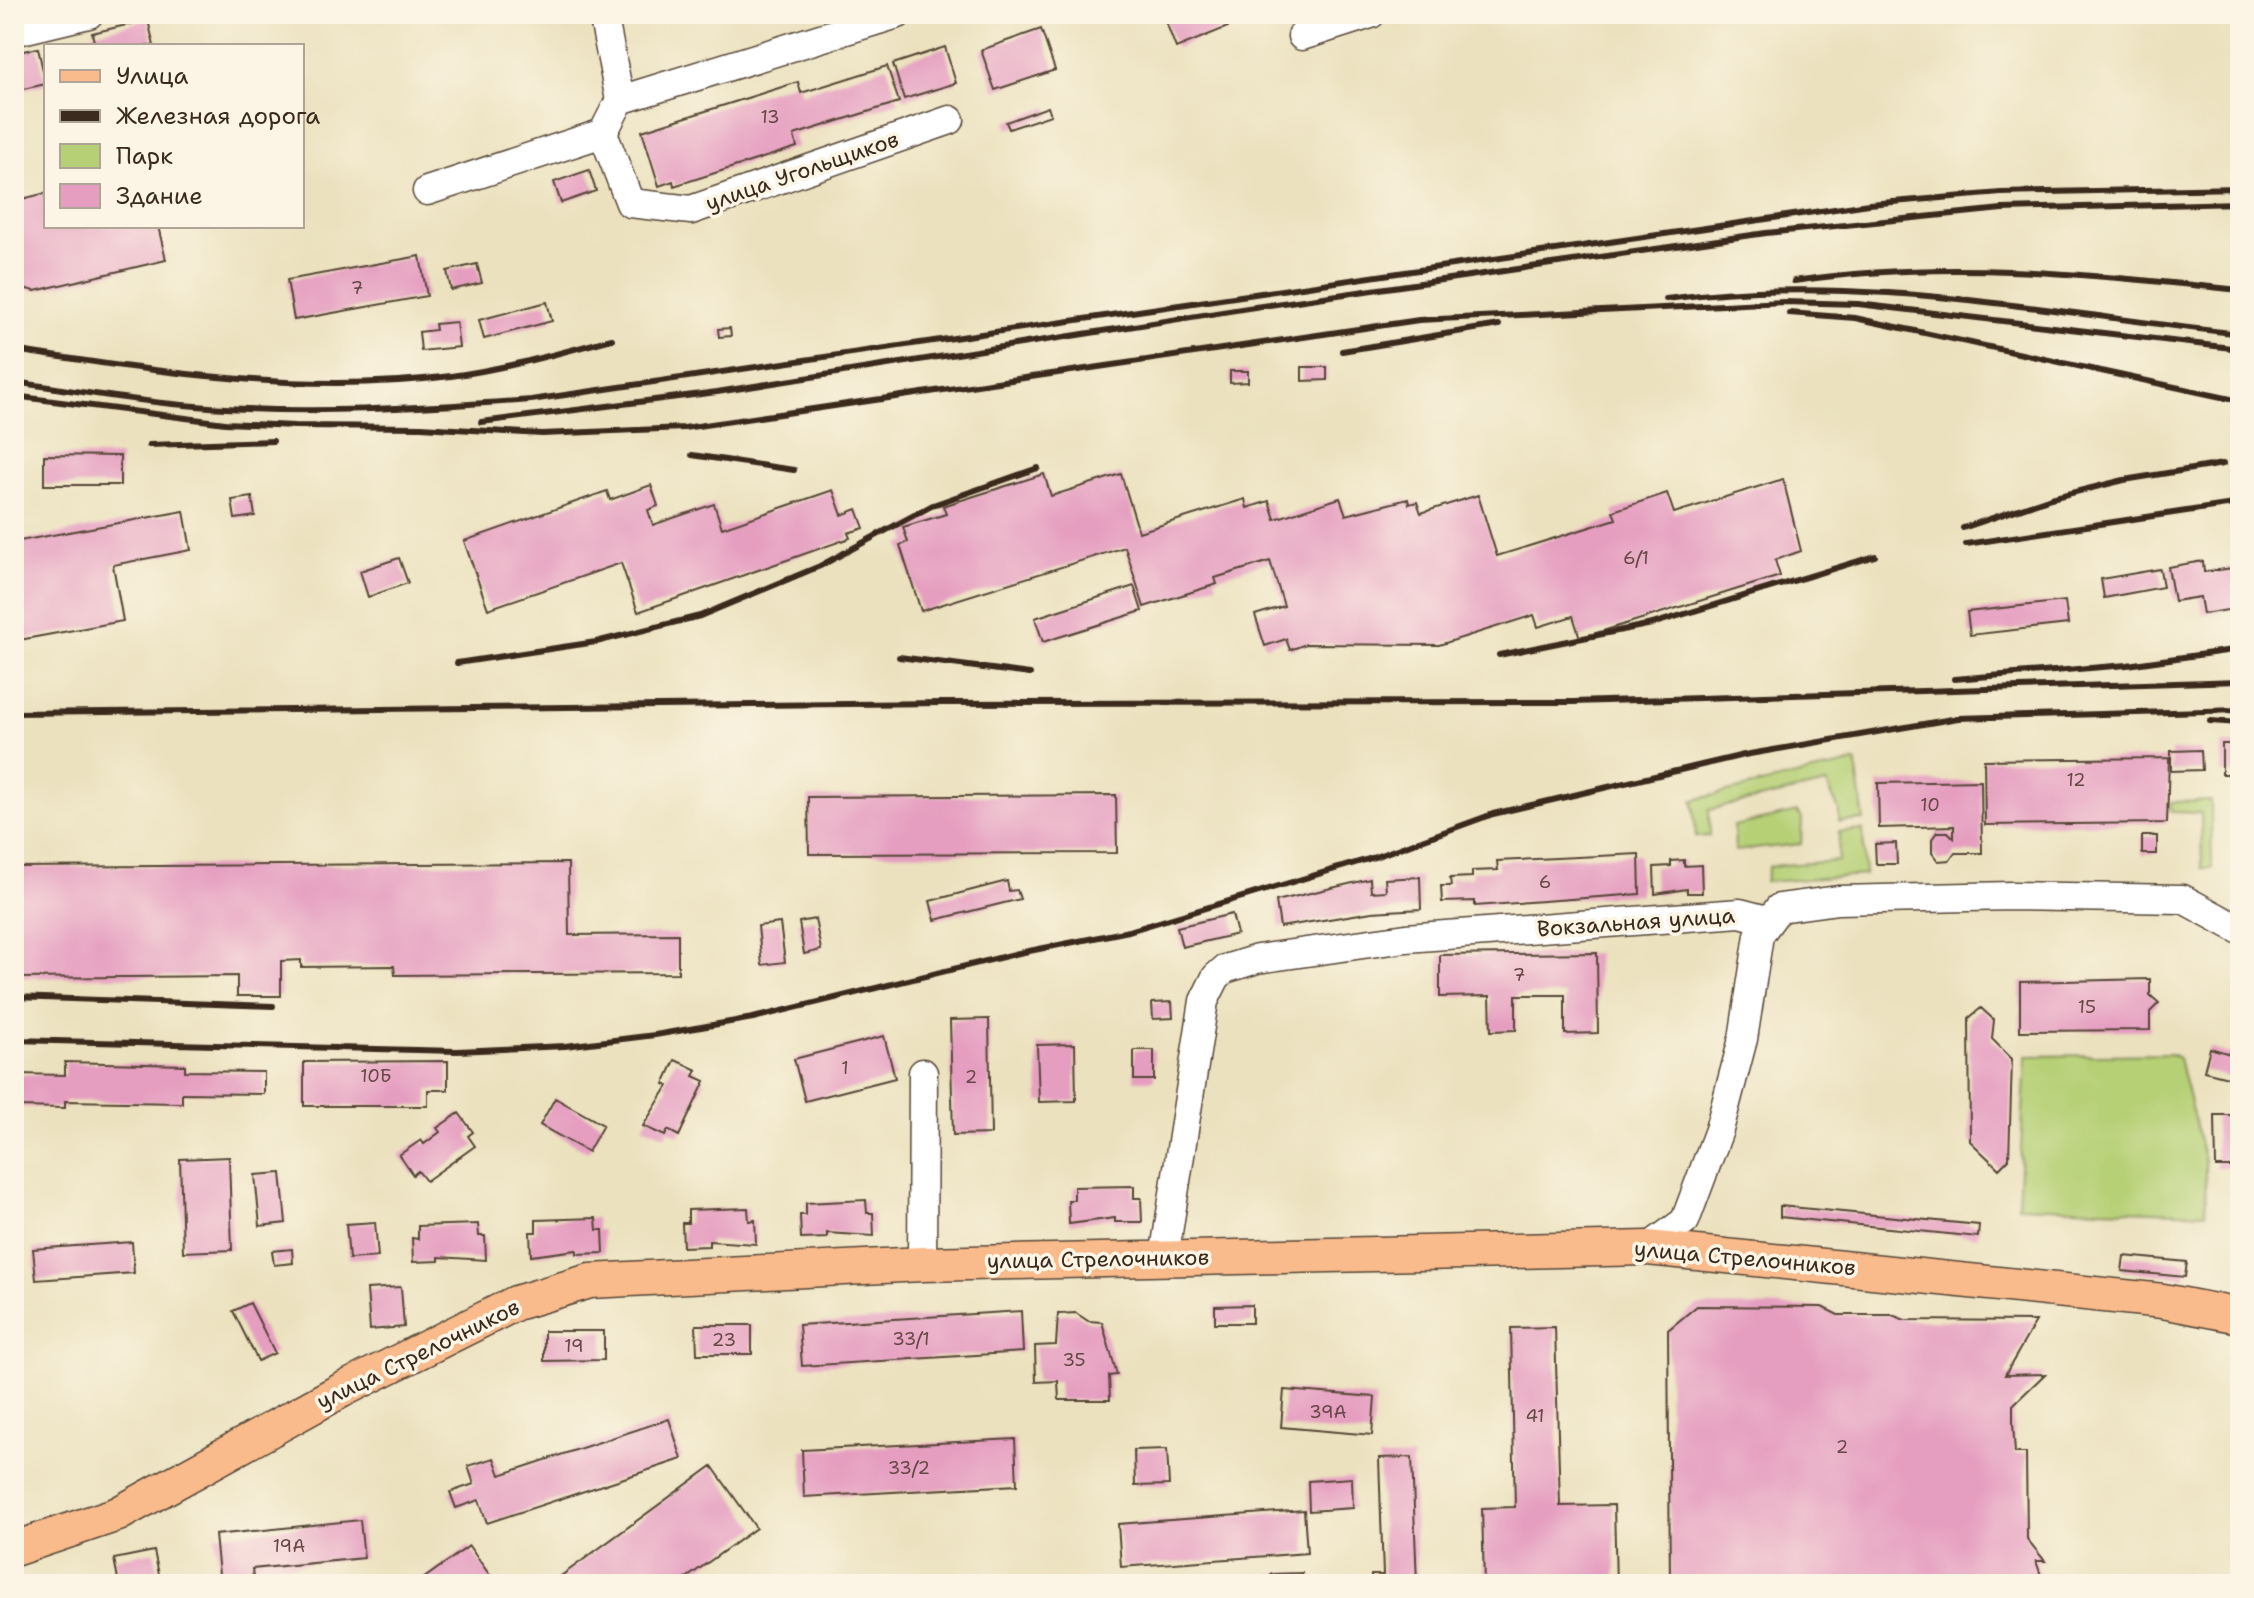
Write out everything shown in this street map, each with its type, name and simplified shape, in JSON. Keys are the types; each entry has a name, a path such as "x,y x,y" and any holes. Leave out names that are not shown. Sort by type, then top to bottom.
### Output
{"main road":[{"name":"улица Стрелочников","path":"14,1549 118,1514 342,1390 516,1303 590,1281 922,1264 1648,1248 2163,1301 2240,1316"}],"street":[{"path":"14,32 89,14"},
{"path":"427,191 603,133 620,100 603,14"},
{"path":"620,100 898,14"},
{"path":"1302,36 1371,14"},
{"name":"улица Угольщиков","path":"603,133 630,203 691,210 950,120"},
{"name":"Вокзальная улица","path":"1164,1258 1204,1001 1216,977 1240,963 1406,938 1740,913 1767,920 1779,908 1838,900 2012,896 2183,899 2240,930"},
{"path":"1648,1248 1685,1221 1719,1130 1743,1039 1759,935 1767,920"},
{"path":"922,1264 923,1073"}],"green space":[{"path":"1856,762 1864,820 1839,822 1839,811 1827,784 1709,810 1710,836 1696,837 1693,800"},
{"path":"2211,801 2212,868 2202,868 2201,813 2171,812 2171,802"},
{"path":"1797,812 1802,818 1801,844 1735,851 1734,826"},
{"path":"1863,830 1865,875 1765,882 1769,866 1838,861 1839,832"},
{"path":"2171,1054 2179,1058 2205,1164 2206,1213 2018,1206 2026,1056"}],"building":[{"path":"1163,14 1248,14 1250,18 1176,48"},
{"path":"148,20 154,44 95,44 92,33"},
{"path":"1041,29 1055,70 995,90 981,50"},
{"path":"945,47 956,83 904,99 893,64"},
{"path":"38,48 44,84 14,91 14,53"},
{"path":"887,66 899,102 794,135 797,147 674,186 673,181 659,186 642,131 798,82 801,93"},
{"path":"1048,107 1051,115 1009,129 1006,122"},
{"path":"589,170 596,191 561,203 554,182"},
{"path":"44,194 44,228 158,228 166,260 35,291 14,286 14,201"},
{"path":"420,256 427,296 294,320 287,280"},
{"path":"477,264 482,283 451,290 447,271"},
{"path":"547,302 552,321 484,339 479,320"},
{"path":"456,322 459,347 421,351 419,332 436,330 435,324"},
{"path":"730,328 731,336 719,337 718,329"},
{"path":"1302,367 1327,367 1327,380 1302,381"},
{"path":"1230,371 1248,371 1248,382 1230,383"},
{"path":"44,455 120,456 120,485 44,485"},
{"path":"1044,474 1051,496 1121,474 1139,532 1245,499 1247,508 1269,501 1275,519 1340,498 1346,515 1408,499 1409,504 1417,502 1421,513 1478,495 1497,556 1616,519 1613,511 1667,493 1674,513 1783,479 1801,551 1775,560 1780,576 1580,638 1573,616 1538,627 1534,615 1439,645 1306,644 1290,650 1286,639 1265,646 1255,615 1284,606 1270,561 1215,578 1217,584 1144,607 1125,547 921,611 900,545 908,542 903,527 946,514 943,506"},
{"path":"651,485 658,506 648,510 653,525 714,504 722,528 833,490 842,515 857,509 864,528 848,533 850,538 638,612 621,563 488,609 464,541 607,491 610,500"},
{"path":"252,497 255,516 235,519 232,500"},
{"path":"184,511 191,550 113,565 123,621 14,641 14,542"},
{"path":"399,558 408,583 368,597 360,571"},
{"path":"2203,561 2204,572 2240,567 2240,608 2203,614 2200,597 2174,601 2168,567"},
{"path":"2160,569 2163,587 2104,598 2101,579"},
{"path":"1134,586 1142,611 1043,642 1035,618"},
{"path":"2065,601 2068,624 1970,635 1967,612"},
{"path":"2222,744 2240,744 2240,801 2235,801 2235,774 2222,774"},
{"path":"2201,750 2202,770 2171,771 2171,751"},
{"path":"2169,758 2167,823 1985,825 1984,760"},
{"path":"1981,781 1982,853 1955,853 1950,860 1938,861 1932,853 1932,839 1937,832 1948,832 1954,838 1954,826 1879,828 1878,783"},
{"path":"1116,795 1117,853 809,854 808,797"},
{"path":"2142,836 2157,836 2157,854 2142,854"},
{"path":"1896,843 1897,864 1876,864 1875,844"},
{"path":"1639,854 1640,894 1475,906 1475,901 1442,902 1441,886 1451,886 1450,878 1472,877 1472,871 1498,870 1497,861"},
{"path":"1684,860 1684,866 1701,865 1702,893 1687,893 1687,889 1655,894 1654,867 1671,866 1671,861"},
{"path":"568,863 569,935 678,934 678,973 395,975 394,966 301,967 301,960 281,961 281,996 237,996 237,976 14,978 14,867"},
{"path":"1420,877 1421,909 1372,912 1280,927 1276,901 1370,879 1371,892 1386,891 1385,879"},
{"path":"1007,881 1009,891 1017,890 1020,899 935,920 930,901"},
{"path":"1232,914 1237,934 1182,947 1177,927"},
{"path":"815,919 821,950 804,954 799,922"},
{"path":"780,923 785,962 762,965 758,926"},
{"path":"1597,953 1598,1033 1565,1034 1565,995 1516,995 1516,1030 1491,1031 1490,996 1440,997 1440,955"},
{"path":"2150,979 2150,995 2159,1003 2150,1012 2150,1030 2020,1031 2020,982"},
{"path":"1172,1002 1173,1018 1153,1019 1152,1003"},
{"path":"1981,1008 1994,1020 1992,1039 2012,1059 2009,1159 1999,1169 1970,1141 1969,1018"},
{"path":"989,1019 991,1134 953,1135 950,1020"},
{"path":"884,1036 895,1078 805,1101 794,1059"},
{"path":"1075,1044 1076,1101 1039,1102 1037,1045"},
{"path":"2210,1048 2240,1057 2240,1080 2204,1071"},
{"path":"1134,1050 1154,1050 1154,1080 1134,1080"},
{"path":"675,1060 697,1070 694,1076 705,1081 679,1136 668,1130 665,1136 643,1126 668,1086 664,1084"},
{"path":"448,1061 448,1090 428,1090 428,1106 304,1106 304,1062"},
{"path":"65,1062 185,1065 185,1071 264,1072 264,1094 182,1093 182,1103 65,1101 65,1108 17,1107 18,1074 65,1075"},
{"path":"555,1098 603,1125 588,1152 540,1125"},
{"path":"459,1113 473,1132 468,1136 475,1146 426,1181 418,1171 413,1175 399,1155 421,1140 424,1144 440,1132 437,1128"},
{"path":"2215,1115 2240,1115 2240,1167 2216,1167"},
{"path":"229,1157 232,1250 183,1252 180,1159"},
{"path":"281,1173 286,1223 260,1226 255,1175"},
{"path":"1134,1186 1134,1198 1141,1198 1142,1222 1115,1222 1115,1218 1069,1224 1068,1200 1074,1200 1074,1187"},
{"path":"866,1200 867,1213 873,1213 874,1236 827,1233 827,1238 801,1239 800,1215 806,1215 806,1203"},
{"path":"1780,1206 1979,1225 1978,1237 1780,1217"},
{"path":"748,1208 749,1221 755,1220 756,1244 709,1241 709,1246 683,1247 682,1223 688,1223 688,1210"},
{"path":"596,1218 597,1230 603,1230 604,1253 577,1254 577,1250 531,1256 530,1232 536,1232 536,1220"},
{"path":"375,1222 378,1257 349,1259 346,1224"},
{"path":"478,1224 479,1236 485,1236 486,1260 439,1257 439,1261 413,1262 412,1238 418,1239 418,1226"},
{"path":"132,1242 134,1273 36,1280 33,1249"},
{"path":"292,1249 293,1263 274,1265 272,1251"},
{"path":"2124,1256 2187,1262 2185,1277 2122,1271"},
{"path":"401,1287 404,1327 370,1330 367,1289"},
{"path":"250,1303 275,1353 258,1361 233,1311"},
{"path":"1252,1305 1252,1323 1215,1323 1215,1306"},
{"path":"1697,1306 1822,1307 1838,1315 1892,1315 1905,1320 2036,1321 2005,1375 2045,1374 2013,1405 2015,1453 2026,1453 2027,1539 2045,1561 2036,1561 2044,1584 1670,1584 1668,1330"},
{"path":"1021,1311 1023,1352 802,1366 799,1325"},
{"path":"1076,1313 1088,1321 1102,1322 1117,1375 1109,1376 1110,1400 1059,1400 1058,1381 1036,1382 1035,1346 1056,1345 1058,1314"},
{"path":"696,1325 752,1325 752,1354 697,1354"},
{"path":"1555,1327 1560,1506 1614,1505 1616,1584 1484,1584 1482,1508 1515,1507 1511,1328"},
{"path":"544,1331 604,1331 604,1360 544,1361"},
{"path":"1284,1390 1375,1397 1372,1435 1281,1427"},
{"path":"669,1419 682,1459 487,1523 479,1500 456,1508 450,1492 474,1484 468,1466 494,1458 500,1475"},
{"path":"1015,1439 1017,1485 804,1497 802,1450"},
{"path":"1167,1449 1169,1485 1135,1486 1134,1450"},
{"path":"1412,1457 1417,1584 1371,1584 1371,1575 1383,1575 1379,1458"},
{"path":"712,1466 756,1528 678,1584 550,1584"},
{"path":"1352,1478 1353,1508 1309,1511 1308,1481"},
{"path":"1304,1510 1307,1553 1121,1567 1118,1524"},
{"path":"360,1520 364,1558 252,1569 254,1584 220,1584 215,1535"},
{"path":"469,1546 496,1584 416,1584"},
{"path":"154,1551 161,1584 119,1584 114,1559"},
{"path":"1302,1573 1303,1584 1271,1584 1271,1574"}],"railway":[{"path":"14,382 150,402 238,409 364,409 531,400 1869,204 2001,193 2240,188"},
{"path":"481,422 717,392 1248,308 1766,233 2002,209 2240,203"},
{"path":"1794,281 1906,271 2017,271 2240,290"},
{"path":"1666,299 1738,292 1810,290 1882,293 1953,298 2240,334"},
{"path":"14,396 225,423 421,427 542,434 684,428 1419,320 1784,302 1858,304 2240,349"},
{"path":"1789,313 1855,318 2240,401"},
{"path":"1342,351 1499,325"},
{"path":"14,350 177,373 341,383 471,373 612,339"},
{"path":"149,445 273,441"},
{"path":"692,455 794,470"},
{"path":"1963,528 2051,498 2124,480 2223,464"},
{"path":"457,663 596,642 700,616 820,566 933,505 1038,468"},
{"path":"1966,544 2240,503"},
{"path":"1499,655 1652,624 1875,556"},
{"path":"1954,679 2127,665 2240,649"},
{"path":"899,657 1030,674"},
{"path":"14,713 943,703 1573,702 2240,681"},
{"path":"14,1040 457,1051 565,1046 655,1035 753,1018 1019,953 1129,931 1375,857 1493,814 1744,755 1958,718 2240,710"},
{"path":"2210,721 2240,723"},
{"path":"14,997 273,1006"}]}
